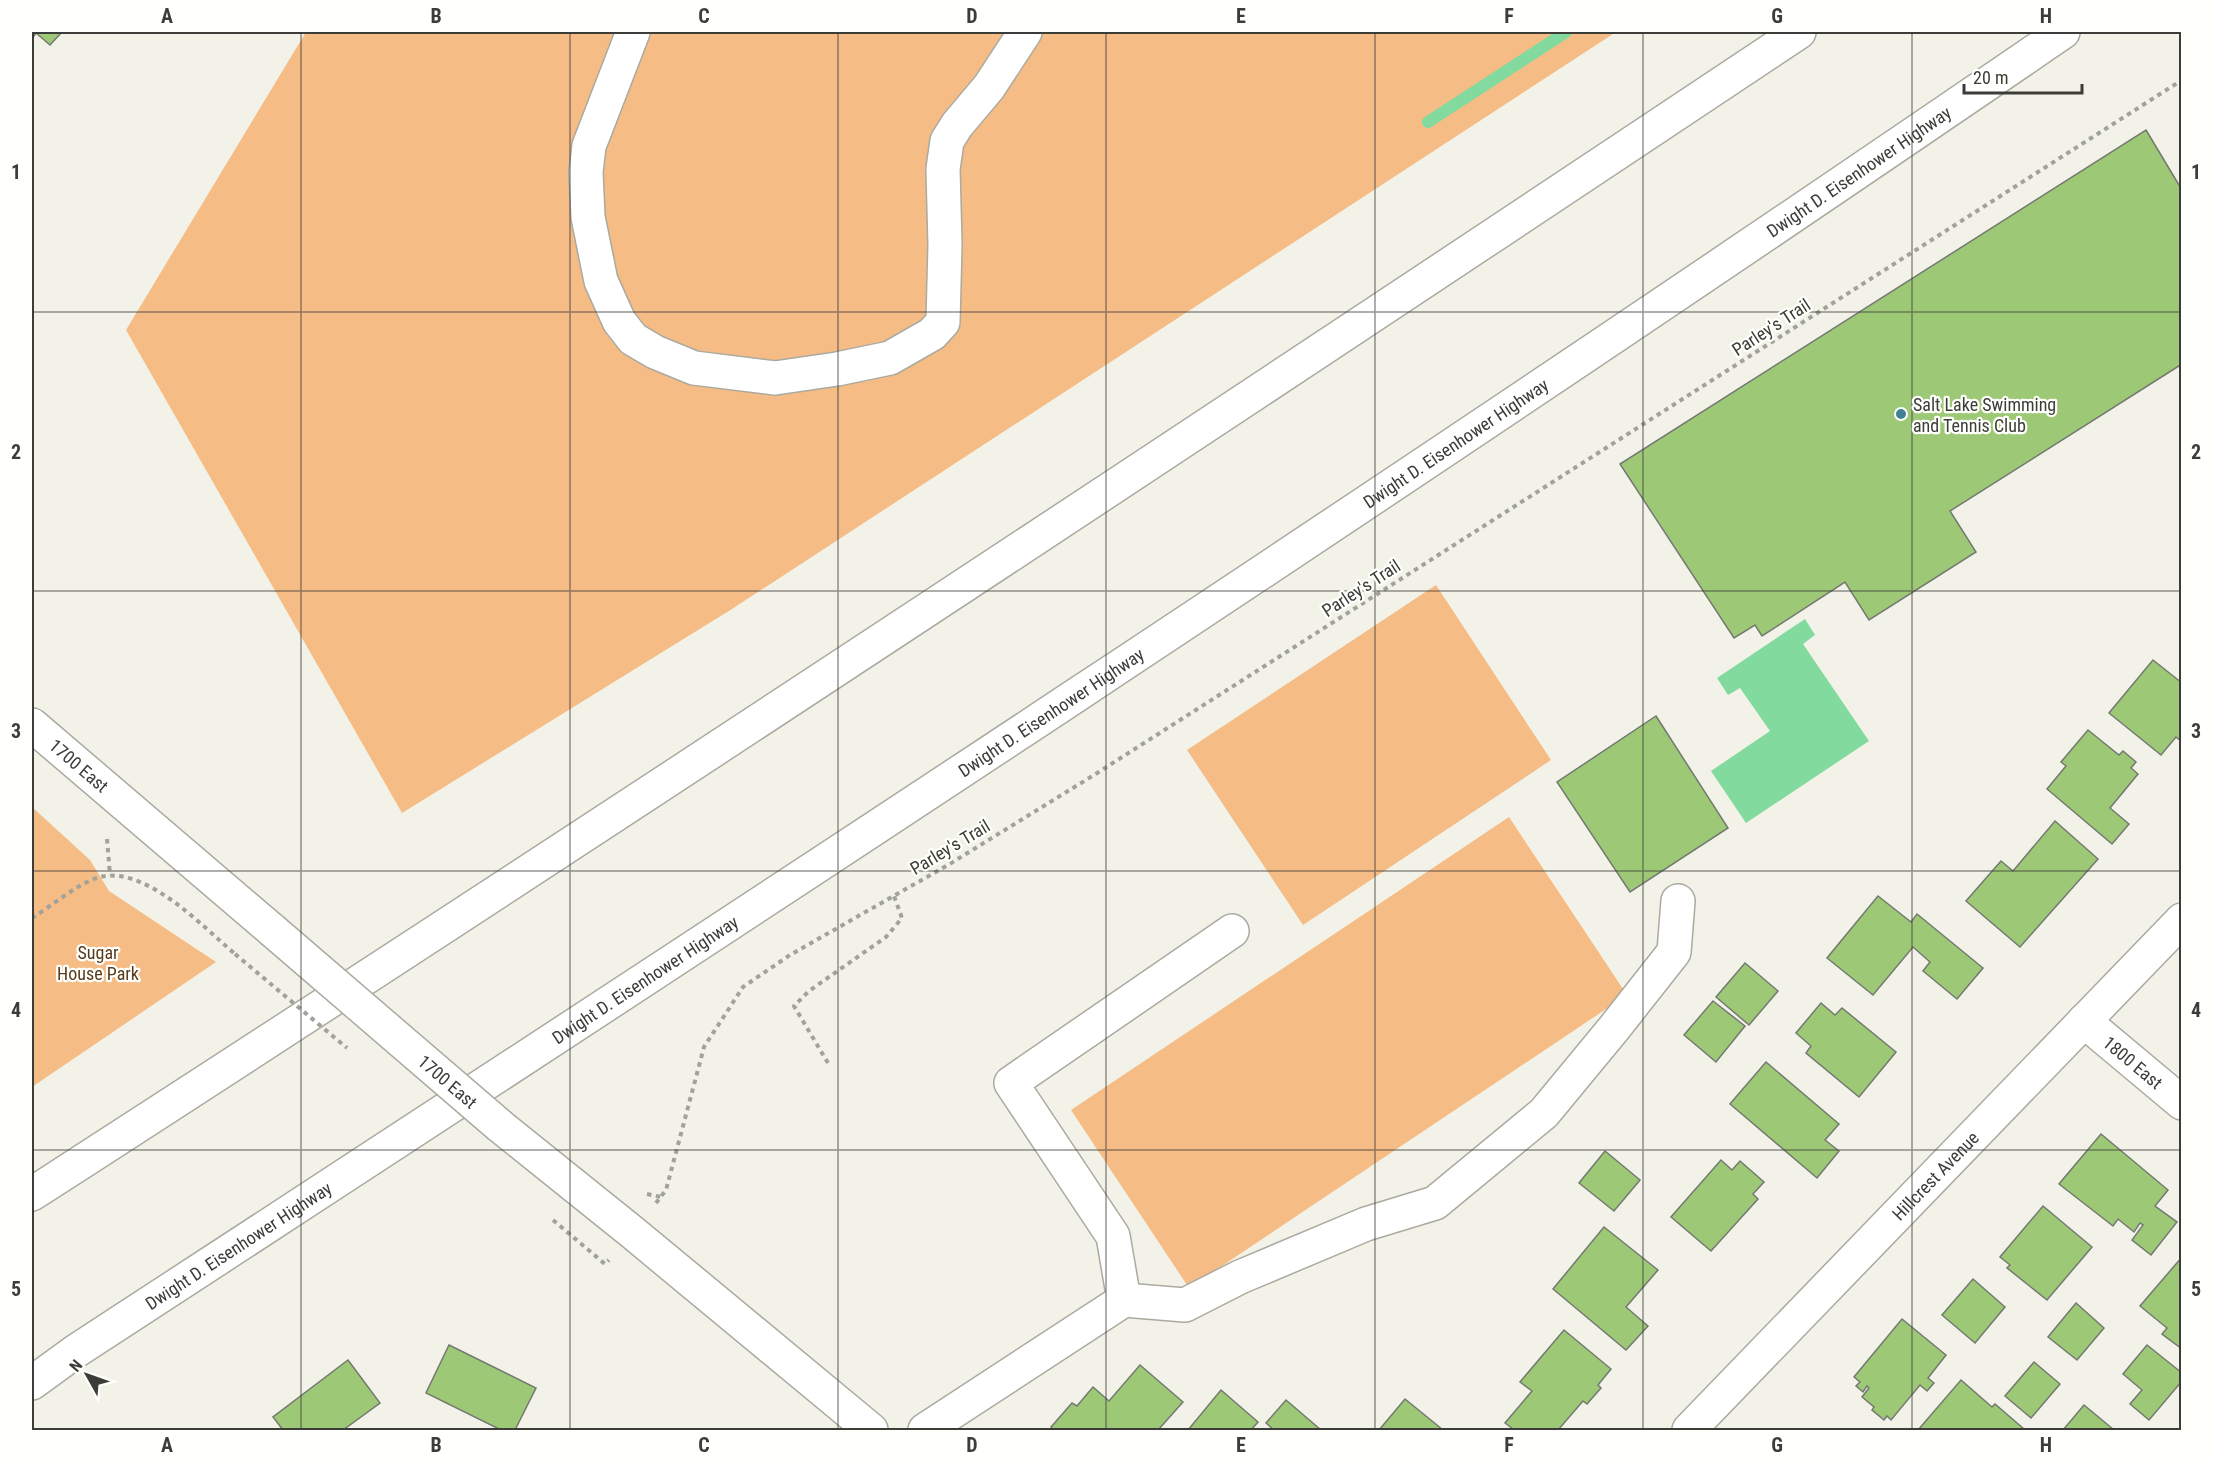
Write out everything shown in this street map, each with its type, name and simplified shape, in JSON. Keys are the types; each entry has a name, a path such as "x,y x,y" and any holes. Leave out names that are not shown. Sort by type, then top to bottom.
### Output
{"main road":[{"path":"633,32 589,146 586,172 588,217 601,281 619,321 633,339 655,352 694,368 776,378 890,358 932,334 943,322 945,245 943,169 947,141 957,125 989,87 1025,32"},
{"path":"32,1194 424,941 829,675 1799,32"},
{"name":"Dwight D. Eisenhower Highway","path":"32,1383 76,1351 656,974 1664,303 2063,32"},
{"name":"1700 East","path":"32,726 500,1126 632,1232 871,1431"},
{"path":"924,1431 1124,1300 1185,1305 1240,1276 1366,1224 1435,1203 1544,1113 1615,1027 1674,952 1678,901"},
{"name":"Hillcrest Avenue","path":"1705,1425 2181,920"},
{"path":"1124,1300 1113,1236 1011,1083 1232,930"},
{"name":"1800 East","path":"2084,1022 2181,1103"}],"path":[{"name":"Parley's Trail","path":"661,1197 666,1190 704,1047 743,987 790,955 948,865 1104,768 2181,80"},
{"path":"105,833 110,874"},
{"path":"32,918 93,879 110,874 133,878 160,891 235,954"},
{"path":"828,1063 794,1006 809,991 886,937 902,918 894,896"}],"green space":[{"path":"306,32 1616,32 732,609 402,813 126,330"},
{"path":"1436,585 1551,760 1303,925 1187,750"},
{"name":"Sugar House Park","path":"32,807 90,860 109,891 216,962 32,1087"},
{"path":"1509,817 1627,995 1189,1288 1071,1110"}],"shaded area":[{"path":"1805,619 1815,635 1803,644 1869,741 1746,823 1711,771 1770,731 1740,688 1728,695 1717,678"}],"building":[{"path":"32,32 62,32 50,45 36,33 32,39"},
{"name":"Salt Lake Swimming and Tennis Club","path":"2146,130 2182,190 2182,364 1950,511 1976,552 1869,620 1845,582 1762,636 1755,625 1734,638 1620,464"},
{"path":"2153,660 2182,683 2182,742 2176,737 2161,755 2109,713"},
{"path":"1656,716 1728,828 1630,892 1557,782"},
{"path":"2088,730 2119,755 2123,751 2136,762 2131,768 2138,774 2110,808 2129,824 2112,844 2047,789 2066,766 2061,762"},
{"path":"2055,821 2098,859 2020,947 1966,901 2001,861 2013,871"},
{"path":"1878,896 1911,922 1917,914 1983,968 1957,999 1923,971 1930,962 1913,947 1873,995 1827,958"},
{"path":"1745,963 1778,991 1749,1025 1716,997"},
{"path":"1713,1001 1745,1026 1716,1062 1684,1035"},
{"path":"1821,1003 1835,1015 1842,1008 1896,1052 1859,1097 1806,1053 1811,1046 1796,1033"},
{"path":"1766,1062 1839,1124 1825,1140 1839,1151 1817,1178 1730,1104"},
{"path":"2101,1134 2168,1190 2155,1206 2177,1222 2151,1255 2132,1240 2143,1225 2140,1223 2134,1232 2118,1219 2113,1226 2059,1184"},
{"path":"1605,1151 1640,1180 1614,1211 1579,1183"},
{"path":"1721,1160 1732,1170 1740,1161 1764,1182 1753,1194 1758,1199 1711,1251 1671,1217"},
{"path":"2043,1206 2092,1247 2047,1300 2007,1268 2010,1265 2000,1257"},
{"path":"1604,1227 1658,1270 1626,1307 1648,1326 1626,1350 1553,1289"},
{"path":"2182,1257 2182,1349 2162,1334 2167,1328 2140,1306"},
{"path":"1973,1279 2005,1307 1975,1343 1942,1315"},
{"path":"2076,1303 2104,1328 2077,1360 2048,1337"},
{"path":"1902,1319 1946,1355 1928,1378 1934,1383 1927,1391 1920,1385 1891,1420 1887,1416 1884,1420 1862,1397 1869,1388 1867,1386 1863,1392 1856,1386 1860,1382 1854,1377"},
{"path":"1564,1330 1611,1369 1598,1385 1601,1388 1587,1404 1583,1401 1558,1430 1512,1430 1505,1423 1532,1391 1520,1382"},
{"path":"449,1345 536,1388 515,1430 501,1430 426,1393"},
{"path":"2147,1345 2182,1373 2182,1381 2149,1420 2130,1404 2142,1390 2123,1374"},
{"path":"348,1360 380,1403 343,1430 283,1430 273,1417"},
{"path":"2034,1362 2060,1384 2031,1418 2005,1396"},
{"path":"1140,1365 1183,1402 1158,1430 1054,1430 1051,1427 1072,1403 1077,1406 1093,1387 1109,1401"},
{"path":"1961,1380 1992,1407 1995,1404 2024,1429 1918,1430"},
{"path":"1221,1390 1258,1422 1251,1430 1188,1430"},
{"path":"1405,1399 1443,1430 1379,1430"},
{"path":"1286,1400 1321,1430 1274,1430 1266,1423"},
{"path":"2084,1405 2114,1430 2063,1430"}],"waterway":[{"path":"1428,122 1566,32"}],"place":[{"name":"Salt Lake Swimming and Tennis Club","path":"1901,414"}]}
